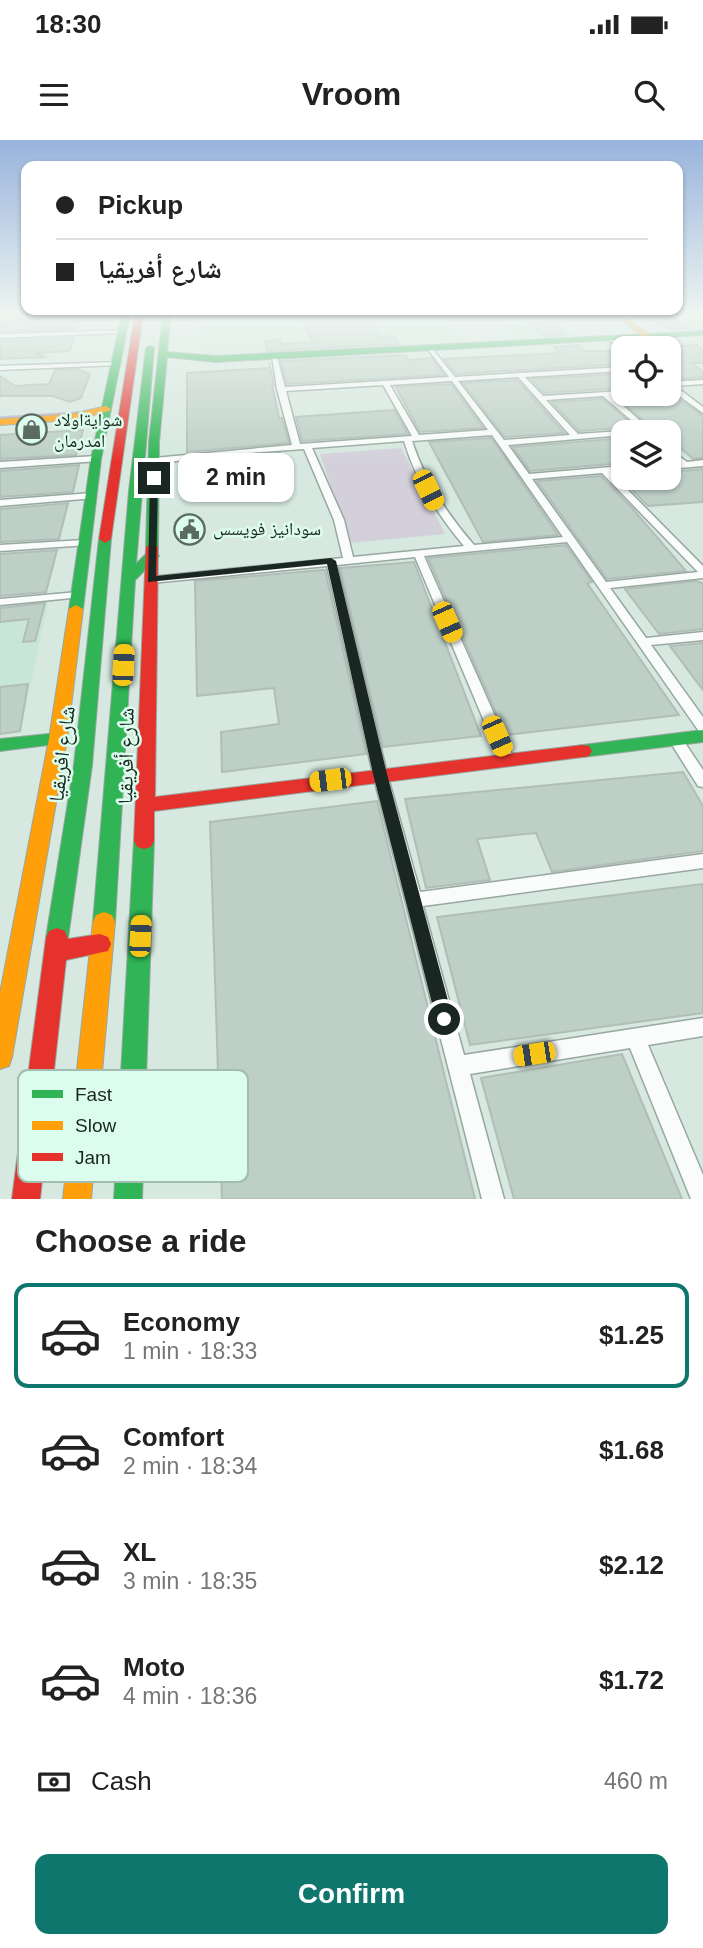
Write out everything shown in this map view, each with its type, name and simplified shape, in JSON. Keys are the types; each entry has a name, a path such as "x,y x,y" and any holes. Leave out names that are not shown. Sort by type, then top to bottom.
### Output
{"main road":[{"path":"0,1057 5,1005 58,739 96,459 118,363"},
{"name":"شارع افريقيا","path":"89,1070 100,944 86,883 83,765 117,440 132,363"},
{"name":"شارع افريقيا","path":"41,1070 55,951 86,883 117,792 141,414 152,363"},
{"name":"شارع أفريقيا","path":"134,1070 146,805 155,461 164,363"},
{"path":"162,374 187,363"},
{"path":"7,421 78,416 106,409"},
{"path":"7,421 80,421 102,429"},
{"path":"91,503 108,521"},
{"path":"129,578 152,556"},
{"path":"146,805 703,736"},
{"path":"0,745 58,739"},
{"path":"55,951 100,944"}],"street":[{"path":"0,368 108,363"},
{"path":"275,363 281,389 302,447 339,520 348,559"},
{"path":"442,363 527,477 568,539 703,727"},
{"path":"281,389 611,370"},
{"path":"520,375 576,437"},
{"path":"681,385 703,382"},
{"path":"385,383 412,438 416,467 438,510 471,548"},
{"path":"605,394 635,420"},
{"path":"540,398 611,394"},
{"path":"681,395 703,411"},
{"path":"155,461 494,432"},
{"path":"502,443 611,434"},
{"path":"0,465 96,459"},
{"path":"681,461 685,464"},
{"path":"681,464 703,463"},
{"path":"605,471 703,574"},
{"path":"527,477 611,471"},
{"path":"0,503 91,503"},
{"path":"151,580 568,539"},
{"path":"0,548 84,543"},
{"path":"418,553 507,759"},
{"path":"331,561 380,774 493,1199"},
{"path":"602,586 703,574"},
{"path":"0,601 78,595"},
{"path":"643,642 703,636"},
{"path":"676,740 703,782"},
{"path":"413,900 703,861"},
{"path":"457,1066 703,1027"},
{"path":"636,1038 702,1199"}],"shaded area":[{"path":"401,448 445,534 349,543 320,454"},
{"path":"48,602 21,731 0,733 0,606"}],"building":[{"path":"269,363 279,418 282,418 289,443 187,452 187,373 270,368"},
{"path":"282,363 436,363 444,375 287,384"},
{"path":"448,363 611,363 456,374"},
{"path":"681,363 693,363 703,372 703,377 681,379"},
{"path":"77,369 90,374 81,398 70,402 53,396 0,396 0,376 15,386 49,384 55,370"},
{"path":"611,375 611,389 544,393 531,379"},
{"path":"517,380 564,433 505,437 463,383"},
{"path":"451,384 483,428 420,432 396,387"},
{"path":"602,399 628,420 611,420 611,429 579,431 552,402"},
{"path":"681,401 703,416 703,458 693,459 681,448 681,420 643,420 627,406 681,406"},
{"path":"394,410 408,434 302,441 296,417"},
{"path":"83,430 76,455 0,459 0,435"},
{"path":"491,438 558,535 483,542 429,442"},
{"path":"611,439 611,464 530,471 513,447"},
{"path":"280,453 284,468 233,472 231,457"},
{"path":"79,465 73,492 0,497 0,471"},
{"path":"703,469 703,502 648,506 632,490 681,490 681,471"},
{"path":"233,472 235,491 181,495 181,475"},
{"path":"601,476 686,571 607,579 537,481"},
{"path":"68,503 59,539 0,542 0,509"},
{"path":"566,545 592,582 587,583 679,715 506,735 428,558"},
{"path":"57,550 46,592 0,596 0,554"},
{"path":"414,562 481,736 383,747 340,568"},
{"path":"325,570 366,754 222,772 221,732 279,724 274,688 197,696 195,581"},
{"path":"695,581 703,583 703,629 659,634 625,589"},
{"path":"45,603 35,641 23,642 29,619 0,622 0,608"},
{"path":"703,643 703,690 670,646"},
{"path":"28,684 20,731 0,734 0,687"},
{"path":"683,772 703,806 703,851 552,872 536,833 477,839 490,880 426,888 405,799"},
{"path":"377,801 475,1199 222,1199 221,1182 248,1182 248,1070 218,1070 210,822"},
{"path":"703,884 703,1013 470,1045 437,917"},
{"path":"622,1054 682,1199 514,1199 481,1078"}],"waterway":[{"path":"0,418 79,413"}],"traffic: fast":[{"path":"76,609 96,459 116,363"},
{"path":"104,922 129,563 148,363"},
{"path":"152,547 154,442 162,363"},
{"path":"57,938 83,765 105,539"},
{"path":"129,578 152,556"},
{"path":"583,751 703,736"},
{"path":"0,745 58,739"},
{"path":"134,1070 144,841"},
{"path":"128,1199 129,1182"}],"traffic: slow":[{"path":"0,422 73,417 106,409"},
{"path":"0,1057 58,739 76,609"},
{"path":"90,1070 104,922"},
{"path":"77,1199 79,1182"}],"traffic: jam":[{"path":"105,539 132,363"},
{"path":"144,841 152,547"},
{"path":"146,805 583,751"},
{"path":"41,1070 57,938"},
{"path":"55,951 100,944"},
{"path":"26,1199 28,1182"}],"place":[{"name":"شوايةاولاد امدرمان","path":"31,430"},
{"name":"سودانيز فويسس","path":"190,529"}],"route":[{"path":"154,478 151,580 331,561 380,774 444,1019"}]}
